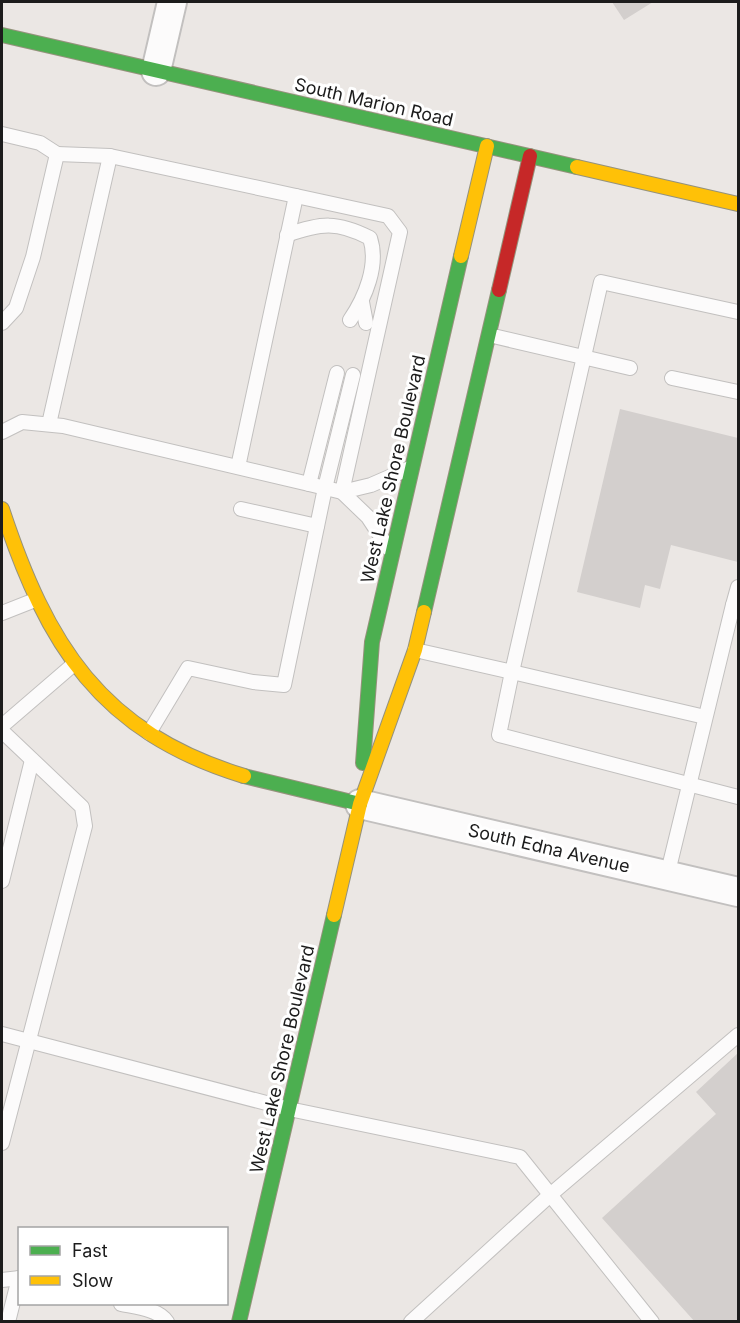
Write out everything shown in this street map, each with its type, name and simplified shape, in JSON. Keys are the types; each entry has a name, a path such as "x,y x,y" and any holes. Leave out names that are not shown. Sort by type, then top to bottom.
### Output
{"street":[{"path":"156,71 172,2"},
{"name":"South Marion Road","path":"2,35 738,204"},
{"name":"West Lake Shore Boulevard","path":"360,804 372,642 487,146"},
{"name":"West Lake Shore Boulevard","path":"239,1322 360,804 415,650 530,156"},
{"path":"2,509 35,600 63,648 95,688 149,733 185,754 243,776 360,804"},
{"name":"South Edna Avenue","path":"360,804 738,892"}],"lane":[{"path":"2,134 40,143 57,154 110,156 388,216 400,232 342,492"},
{"path":"2,323 16,308 33,257 57,154"},
{"path":"49,424 110,156"},
{"path":"238,467 296,196"},
{"path":"287,235 322,223 359,232 370,238 373,248 372,265 362,302 350,320"},
{"path":"738,312 600,282 499,735 738,797"},
{"path":"362,302 366,323"},
{"path":"489,335 630,368"},
{"path":"309,484 337,373"},
{"path":"149,733 188,668 253,682 284,685 325,488 353,375"},
{"path":"672,378 738,392"},
{"path":"2,432 22,422 49,424 342,492 371,485 412,467"},
{"path":"342,492 368,517 392,554"},
{"path":"242,509 317,526"},
{"path":"667,876 705,717 736,606 738,586"},
{"path":"2,613 35,600"},
{"path":"415,650 705,717"},
{"path":"2,726 76,662"},
{"path":"2,731 82,807 85,826 2,1143"},
{"path":"2,880 32,760"},
{"path":"2,1034 289,1109 520,1157 652,1322"},
{"path":"411,1322 550,1195 738,1035"},
{"path":"2,1280 18,1278"},
{"path":"8,1322 18,1282"},
{"path":"124,1305 164,1317 167,1322"}],"building":[{"path":"612,2 653,2 624,20"},
{"path":"620,409 738,438 738,562 671,545 660,589 645,585 640,608 577,592"},
{"path":"738,1053 738,1322 695,1322 602,1218 716,1114 696,1092"}],"traffic: fast":[{"path":"2,35 577,167"},
{"path":"363,763 372,642 461,256"},
{"path":"424,612 499,290"},
{"path":"244,776 360,804"},
{"path":"239,1322 334,915"}],"traffic: slow":[{"path":"461,256 487,146"},
{"path":"577,167 738,204"},
{"path":"2,509 19,558 39,602 60,642 86,677 116,708 152,735 194,757 244,776"},
{"path":"334,915 360,804 415,650 424,612"}],"traffic: jam":[{"path":"499,290 530,156"}]}
